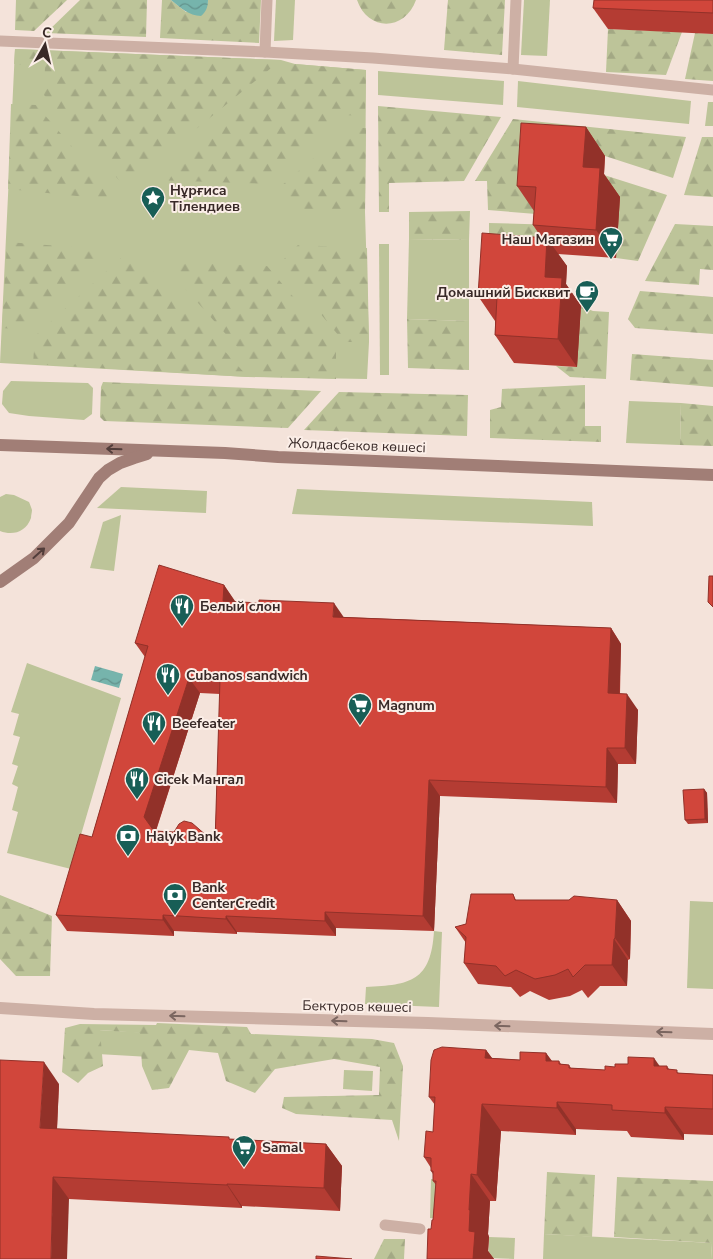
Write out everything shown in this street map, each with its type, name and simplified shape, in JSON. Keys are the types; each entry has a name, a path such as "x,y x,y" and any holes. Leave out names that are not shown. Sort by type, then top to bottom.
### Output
{"street":[{"name":"Жолдасбеков көшесі","path":"0,445 713,475"},
{"path":"0,582 34,558 69,524 99,478 108,470 134,458 162,451"},
{"name":"Бектуров көшесі","path":"0,1008 94,1014 428,1023 713,1034"}],"lane":[{"path":"265,52 267,0"},
{"path":"513,69 516,0"},
{"path":"0,41 373,58 513,69 713,90"},
{"path":"385,1225 420,1229"}],"green space":[{"path":"16,0 67,0 34,31 15,30"},
{"path":"80,0 147,0 146,37 46,33"},
{"path":"162,0 171,0 186,12 208,3 208,0 261,0 259,43 160,38"},
{"path":"276,0 295,0 293,40 274,41"},
{"path":"357,0 416,0 404,18 386,24 369,18"},
{"path":"448,0 505,0 502,55 444,50"},
{"path":"524,0 550,0 547,56 521,55"},
{"path":"608,29 682,32 666,75 606,72"},
{"path":"695,33 713,34 713,81 685,79"},
{"path":"15,49 281,60 295,64 366,70 365,212 369,342 367,379 248,377 0,363"},
{"path":"15,49 281,60 125,187 44,95 45,66 14,64"},
{"path":"295,64 366,70 365,116 342,115 267,184 153,180"},
{"path":"378,71 504,81 503,105 378,95"},
{"path":"518,81 691,101 689,124 517,107"},
{"path":"708,102 713,102 713,126 705,126"},
{"path":"11,104 36,105 113,194 106,199 8,189"},
{"path":"378,106 501,117 464,181 389,183 389,212 379,212"},
{"path":"513,119 686,137 673,178 605,156 584,154 536,214 488,210 487,181 475,181"},
{"path":"349,128 366,128 365,212 300,210 281,186"},
{"path":"702,137 713,137 713,197 684,195"},
{"path":"604,175 667,195 638,261 616,258 617,236"},
{"path":"470,211 469,240 409,239 409,212"},
{"path":"489,223 558,225 553,254 489,251"},
{"path":"675,224 713,226 713,270 700,269 699,285 645,281"},
{"path":"409,239 469,240 469,321 407,319"},
{"path":"7,242 112,250 27,330 2,328"},
{"path":"379,244 389,244 389,375 380,375"},
{"path":"298,245 367,248 369,342 344,342 279,264"},
{"path":"121,258 151,269 248,377 33,364 35,336"},
{"path":"170,262 267,266 336,347 336,379 264,377 166,267"},
{"path":"640,291 713,297 713,334 635,328 628,319"},
{"path":"581,306 593,311 609,312 606,379 570,377 556,366 577,367 576,322 580,322"},
{"path":"407,319 469,321 469,370 408,368"},
{"path":"632,354 713,360 713,387 630,380"},
{"path":"11,381 88,383 93,388 92,414 84,420 9,413 2,404 3,391"},
{"path":"103,382 321,391 288,428 104,421 100,417 101,387"},
{"path":"585,385 585,426 601,426 601,442 490,438 490,410 501,407 502,389"},
{"path":"339,392 468,395 467,436 304,430"},
{"path":"629,401 681,403 680,445 626,443"},
{"path":"681,403 713,406 713,446 680,445"},
{"path":"121,487 207,491 206,513 97,508"},
{"path":"297,489 592,502 593,526 292,514"},
{"path":"6,494 14,495 29,502 32,510 29,523 18,532 0,531 0,497"},
{"path":"121,515 114,571 90,568 103,522"},
{"path":"27,663 121,698 71,869 7,853 18,812 12,810 18,787 12,784 18,766 12,764 20,737 13,735 19,714 11,712"},
{"path":"0,895 52,916 50,976 16,976 0,959"},
{"path":"690,901 713,902 713,989 687,988"},
{"path":"434,931 442,932 439,1007 365,1004 366,987 406,982 416,977 423,970 432,948"},
{"path":"157,1023 247,1027 251,1034 372,1039 394,1043 403,1066 399,1141 392,1120 296,1114 282,1108 284,1097 379,1095 380,1067 334,1059 275,1069 255,1093 226,1081 218,1053 189,1050 169,1088 152,1090 142,1066 140,1033 100,1030 103,1066 88,1073 78,1083 62,1072 65,1028 80,1024 156,1025"},
{"path":"81,1029 151,1033 150,1057 80,1053"},
{"path":"344,1070 373,1071 372,1091 343,1089"},
{"path":"547,1172 595,1175 592,1237 544,1234"},
{"path":"617,1177 713,1181 713,1259 711,1259 712,1243 614,1237"},
{"path":"431,1179 443,1179 454,1220 430,1218"},
{"path":"544,1234 712,1243 711,1259 543,1259"},
{"path":"489,1237 515,1238 514,1259 488,1258"},
{"path":"384,1239 405,1239 404,1259 374,1259"}],"water":[{"path":"171,0 208,0 208,5 201,16 197,16 189,13"},
{"path":"95,666 123,674 119,688 91,680"}],"building":[{"path":"594,0 713,0 713,13 593,8"},
{"path":"521,123 586,127 583,167 600,168 596,230 533,225 536,187 517,186"},
{"path":"482,233 547,238 545,277 562,278 558,339 495,335 497,297 478,296"},
{"path":"159,565 224,585 223,601 259,603 259,600 334,603 333,617 611,628 608,693 627,694 625,748 607,748 606,787 429,780 423,916 325,912 325,921 226,916 226,919 163,915 163,920 56,915 80,834 92,837 148,646 135,643","holes":["189,678 220,679 215,843 192,823 184,821 179,824 174,832 154,831 144,817"]},
{"path":"709,576 713,576 713,607 708,602"},
{"path":"704,789 705,819 685,820 683,790"},
{"path":"471,894 513,894 515,900 569,900 574,896 617,900 612,965 585,965 573,977 568,969 555,975 535,979 516,970 505,976 496,966 464,963 466,937 455,927 466,924"},
{"path":"442,1047 486,1050 485,1058 520,1060 520,1052 546,1053 546,1061 559,1061 559,1064 569,1065 569,1068 605,1070 605,1066 615,1067 615,1064 628,1064 628,1057 654,1058 654,1066 667,1066 667,1069 677,1070 677,1073 713,1075 713,1109 665,1107 665,1113 612,1110 612,1105 579,1103 557,1102 557,1108 482,1104 477,1175 471,1174 469,1231 475,1232 473,1259 427,1259 428,1229 431,1229 433,1220 436,1181 433,1181 431,1158 424,1157 426,1131 433,1132 435,1097 429,1097 431,1060 434,1050"},
{"path":"0,1060 44,1062 40,1128 229,1137 229,1139 326,1144 324,1188 53,1177 51,1259 0,1259"},
{"path":"316,1256 352,1259 316,1259"}],"place":[{"name":"Нұрғиса Тілендиев","path":"153,219"},
{"name":"Наш Магазин","path":"611,260"},
{"name":"Домашний Бисквит","path":"587,313"},
{"name":"Белый слон","path":"182,627"},
{"name":"Cubanos sandwich","path":"168,696"},
{"name":"Magnum","path":"360,726"},
{"name":"Beefeater","path":"154,744"},
{"name":"Cicek Мангал","path":"137,800"},
{"name":"Halyk Bank","path":"128,857"},
{"name":"Bank CenterCredit","path":"175,916"},
{"name":"Samal","path":"244,1168"}]}
